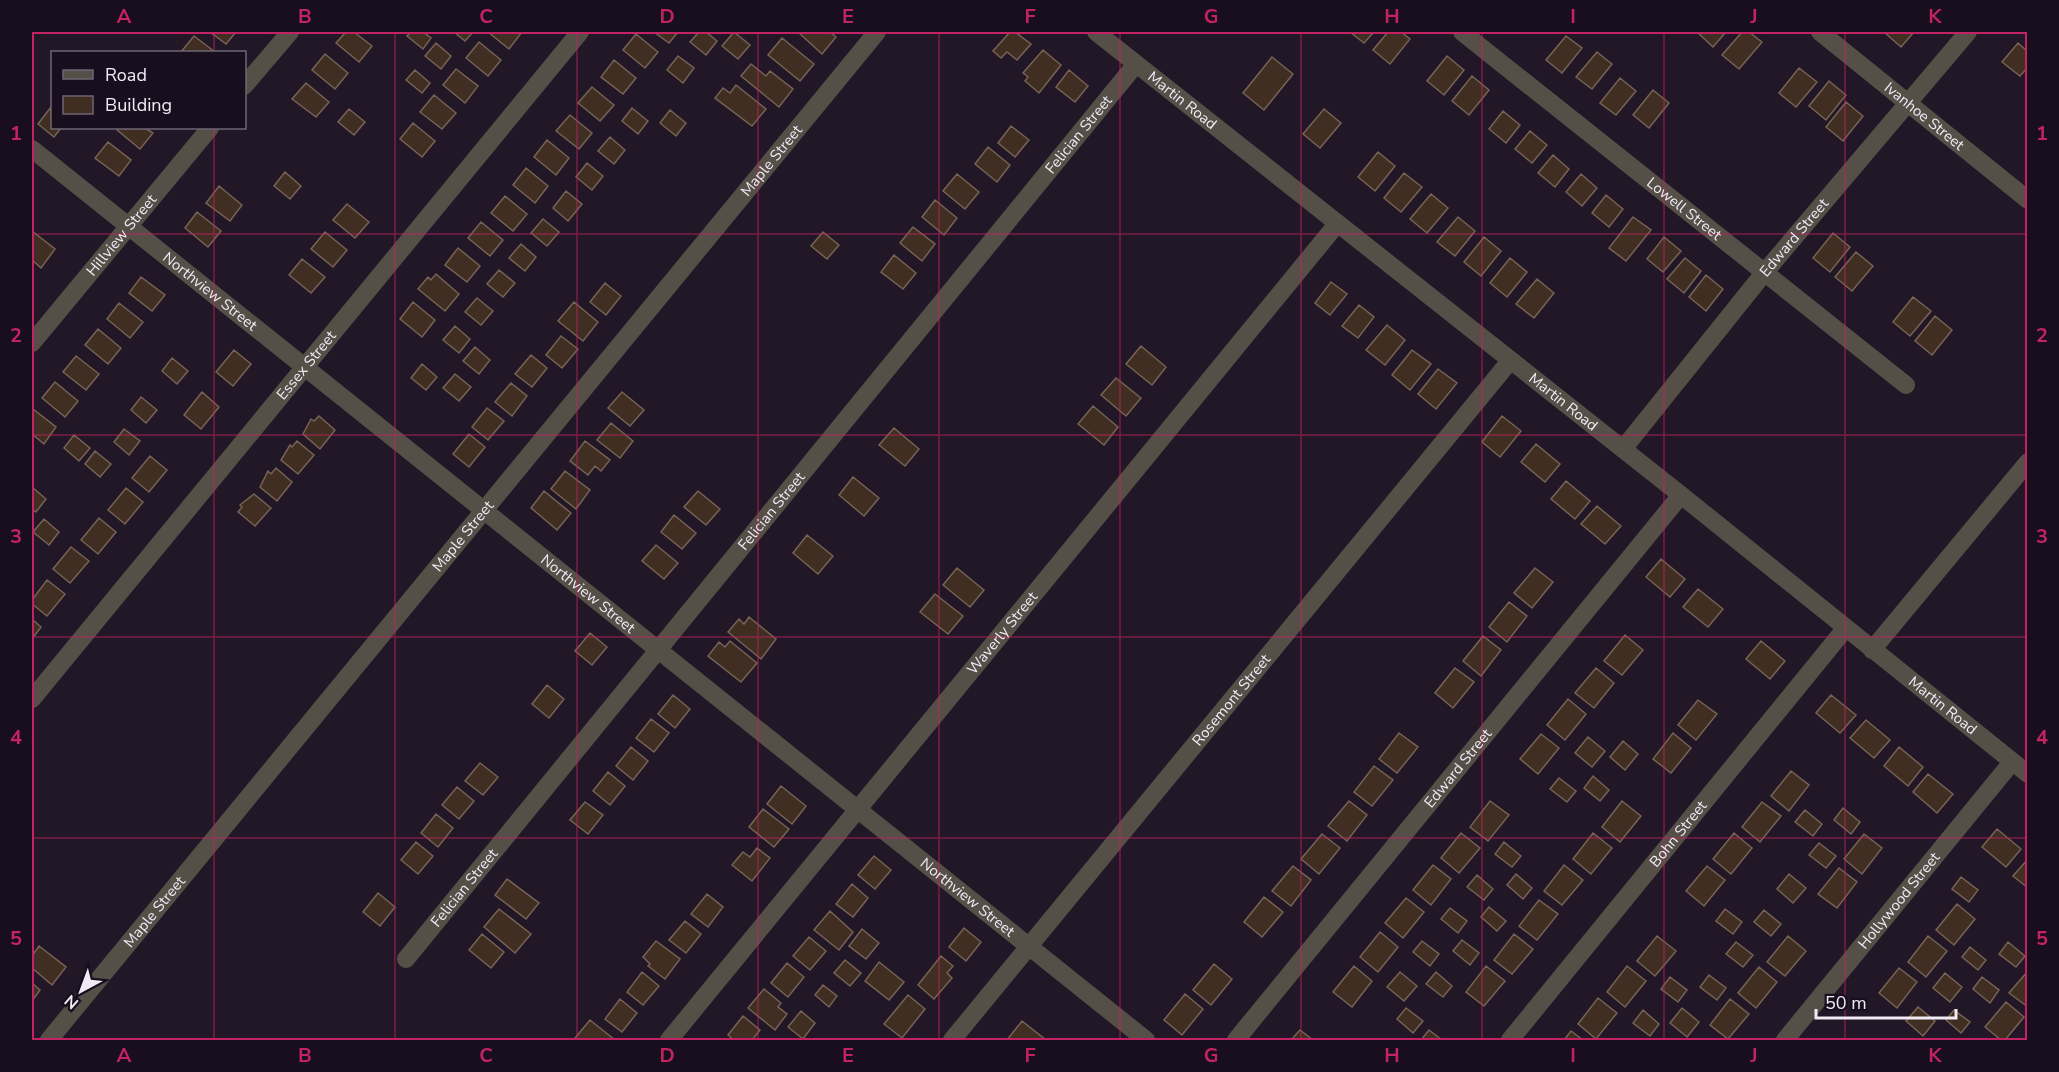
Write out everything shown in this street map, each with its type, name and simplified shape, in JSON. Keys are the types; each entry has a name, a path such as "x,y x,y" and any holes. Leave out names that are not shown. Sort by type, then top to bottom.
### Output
{"street":[{"path":"246,84 290,32"},
{"name":"Essex Street","path":"32,699 580,32"},
{"name":"Maple Street","path":"49,1041 877,32"},
{"name":"Martin Road","path":"1096,32 1681,495 2028,774"},
{"name":"Lowell Street","path":"1462,32 1906,385"},
{"name":"Ivanhoe Street","path":"1820,32 2028,200"},
{"name":"Edward Street","path":"1623,449 1764,273 1968,32"},
{"name":"Felician Street","path":"406,959 1136,64"},
{"name":"Hillview Street","path":"32,343 209,129"},
{"name":"Northview Street","path":"32,149 1146,1041"},
{"name":"Waverly Street","path":"669,1041 1337,224"},
{"name":"Rosemont Street","path":"952,1041 1509,361"},
{"path":"1872,650 2028,462"},
{"name":"Edward Street","path":"1236,1041 1681,495"},
{"name":"Bohn Street","path":"1510,1041 1845,629"},
{"name":"Hollywood Street","path":"1785,1041 2012,762"}],"building":[{"path":"210,32 236,32 226,44"},
{"path":"346,32 354,32 372,46 359,62 336,43"},
{"path":"411,32 423,32 431,38 423,49 407,36"},
{"path":"454,32 473,32 465,41"},
{"path":"488,32 522,32 509,49"},
{"path":"654,32 678,32 669,43"},
{"path":"699,32 706,32 717,41 706,55 690,42"},
{"path":"734,32 750,45 738,59 722,46"},
{"path":"798,32 830,32 836,37 822,54"},
{"path":"1010,32 1015,32 1031,44 1017,60 1007,52 1001,58 993,51"},
{"path":"1350,32 1374,32 1364,43"},
{"path":"1388,32 1401,32 1410,39 1390,64 1373,50"},
{"path":"1697,32 1726,32 1713,47"},
{"path":"1742,32 1749,32 1762,42 1739,69 1722,55"},
{"path":"1884,32 1914,32 1901,47"},
{"path":"636,34 658,52 645,68 623,50"},
{"path":"194,36 214,51 182,51"},
{"path":"1566,36 1582,48 1562,73 1546,60"},
{"path":"782,38 814,64 800,81 768,55"},
{"path":"479,42 501,60 488,76 466,58"},
{"path":"436,43 451,56 441,69 425,56"},
{"path":"2018,43 2028,52 2028,67 2020,76 2002,62"},
{"path":"1043,50 1061,65 1039,93 1025,81 1028,77 1023,73"},
{"path":"1597,52 1612,64 1592,89 1576,77"},
{"path":"325,54 348,73 335,89 312,70"},
{"path":"678,56 694,68 683,83 667,70"},
{"path":"1447,56 1464,70 1444,95 1427,81"},
{"path":"1272,57 1293,74 1264,110 1243,93"},
{"path":"614,60 636,78 623,94 601,77"},
{"path":"751,64 766,76 770,71 793,89 779,107 741,76"},
{"path":"1799,68 1817,82 1796,107 1779,93"},
{"path":"456,69 478,86 465,103 443,85"},
{"path":"415,70 430,83 422,93 406,80"},
{"path":"1069,70 1088,86 1075,102 1056,87"},
{"path":"1472,76 1489,90 1469,115 1452,101"},
{"path":"1620,78 1636,91 1616,115 1600,103"},
{"path":"1829,81 1846,95 1826,120 1809,106"},
{"path":"306,83 329,102 316,117 292,99"},
{"path":"736,85 766,109 752,126 715,98 723,88 730,93"},
{"path":"592,87 614,105 600,121 578,103"},
{"path":"1653,90 1669,103 1649,128 1633,115"},
{"path":"434,95 456,113 442,129 420,112"},
{"path":"1846,102 1863,116 1843,141 1826,127"},
{"path":"51,107 51,129 60,129 54,137 38,124"},
{"path":"632,108 648,121 638,134 622,121"},
{"path":"349,109 365,122 354,135 338,122"},
{"path":"1324,109 1341,123 1320,148 1303,134"},
{"path":"670,110 686,123 676,136 660,123"},
{"path":"1503,111 1520,125 1506,143 1489,129"},
{"path":"570,115 592,133 579,149 556,131"},
{"path":"413,123 435,141 422,157 400,139"},
{"path":"1011,126 1029,140 1015,157 998,143"},
{"path":"147,129 153,133 140,149 117,130"},
{"path":"1530,131 1547,145 1532,163 1515,149"},
{"path":"610,137 625,150 614,164 598,151"},
{"path":"547,140 569,158 556,175 534,157"},
{"path":"108,142 131,160 119,176 95,158"},
{"path":"988,147 1010,165 997,182 975,164"},
{"path":"1378,152 1395,166 1375,191 1358,177"},
{"path":"1553,155 1569,169 1555,187 1538,173"},
{"path":"587,163 603,176 592,190 576,177"},
{"path":"526,168 548,186 535,203 513,185"},
{"path":"285,172 301,186 290,199 274,186"},
{"path":"1404,173 1422,187 1401,212 1384,198"},
{"path":"957,174 979,192 965,209 943,191"},
{"path":"1581,174 1597,188 1582,206 1566,192"},
{"path":"219,186 242,205 230,221 206,203"},
{"path":"566,191 582,204 568,221 553,208"},
{"path":"1431,194 1448,208 1427,233 1410,219"},
{"path":"1606,195 1623,209 1609,227 1592,213"},
{"path":"505,196 527,214 513,231 491,213"},
{"path":"935,200 957,218 944,235 922,217"},
{"path":"347,204 369,222 355,238 333,220"},
{"path":"197,212 221,231 208,247 185,228"},
{"path":"1458,217 1475,231 1455,256 1437,242"},
{"path":"1633,217 1651,230 1626,261 1609,248"},
{"path":"543,219 559,232 547,246 531,233"},
{"path":"481,222 503,240 490,256 468,238"},
{"path":"913,227 935,244 922,261 900,243"},
{"path":"32,231 55,249 41,268 32,260"},
{"path":"325,232 347,250 333,267 311,249"},
{"path":"823,232 839,245 827,259 811,246"},
{"path":"1833,233 1850,247 1830,272 1813,258"},
{"path":"1484,237 1501,251 1481,276 1464,262"},
{"path":"1664,237 1681,251 1663,272 1647,259"},
{"path":"521,244 536,257 525,271 509,258"},
{"path":"458,248 480,266 467,282 445,265"},
{"path":"1856,252 1873,266 1852,291 1835,277"},
{"path":"894,255 916,273 903,289 881,272"},
{"path":"1510,258 1527,272 1507,297 1490,283"},
{"path":"1685,258 1701,271 1684,293 1667,279"},
{"path":"302,259 325,277 311,293 289,275"},
{"path":"499,270 515,283 503,297 487,284"},
{"path":"436,274 459,294 445,311 418,289 428,277 431,280"},
{"path":"1706,275 1723,289 1706,311 1689,297"},
{"path":"141,277 165,295 152,311 129,293"},
{"path":"1537,279 1554,293 1534,318 1516,304"},
{"path":"1331,282 1347,294 1330,315 1315,303"},
{"path":"605,283 621,296 606,315 590,302"},
{"path":"1913,297 1931,311 1910,336 1893,322"},
{"path":"477,298 493,311 481,325 465,312"},
{"path":"413,302 435,320 422,337 400,319"},
{"path":"574,302 598,322 583,341 558,321"},
{"path":"119,303 143,322 130,338 107,319"},
{"path":"1359,305 1374,317 1358,338 1342,326"},
{"path":"1935,316 1952,330 1932,355 1915,341"},
{"path":"1387,325 1405,340 1385,365 1366,350"},
{"path":"455,326 470,339 459,353 443,340"},
{"path":"98,329 121,348 108,364 85,345"},
{"path":"561,336 578,349 562,368 546,355"},
{"path":"1141,346 1166,367 1152,385 1126,364"},
{"path":"475,347 490,360 479,374 463,361"},
{"path":"234,350 251,364 233,386 216,372"},
{"path":"1412,350 1431,364 1410,390 1392,375"},
{"path":"531,355 547,368 532,387 515,374"},
{"path":"76,356 99,374 86,390 63,372"},
{"path":"172,358 188,371 177,384 162,371"},
{"path":"422,364 437,377 426,390 411,378"},
{"path":"1438,369 1457,383 1436,409 1418,394"},
{"path":"455,374 471,387 459,401 443,388"},
{"path":"1116,378 1141,398 1126,416 1101,395"},
{"path":"55,382 78,401 65,417 42,398"},
{"path":"511,383 527,396 512,416 495,402"},
{"path":"202,392 219,407 201,429 184,415"},
{"path":"622,392 644,410 630,426 608,408"},
{"path":"141,397 157,410 146,423 131,410"},
{"path":"1093,406 1118,427 1104,445 1078,424"},
{"path":"487,408 504,421 488,440 472,427"},
{"path":"33,409 56,427 44,444 32,434"},
{"path":"319,416 335,430 320,449 303,434 311,419 314,421"},
{"path":"1502,416 1521,431 1500,457 1482,442"},
{"path":"611,423 633,441 620,458 597,440"},
{"path":"894,428 919,449 905,466 879,445"},
{"path":"124,429 140,441 129,455 114,442"},
{"path":"469,434 485,447 469,467 453,454"},
{"path":"74,435 90,448 79,461 64,448"},
{"path":"297,441 314,455 298,474 281,460 290,445 292,447"},
{"path":"585,441 610,460 601,471 595,466 588,475 570,461"},
{"path":"1536,444 1560,464 1545,482 1521,462"},
{"path":"95,451 111,464 100,477 85,464"},
{"path":"150,456 167,470 149,492 132,478"},
{"path":"276,468 292,482 277,501 260,487 268,471 271,474"},
{"path":"565,471 590,490 576,509 551,489"},
{"path":"853,477 879,498 864,516 839,495"},
{"path":"1566,481 1590,501 1575,519 1551,499"},
{"path":"32,487 46,499 36,512 32,509"},
{"path":"126,488 143,502 125,524 108,510"},
{"path":"544,491 571,513 557,530 531,508"},
{"path":"698,491 720,509 706,525 684,507"},
{"path":"254,494 271,508 255,526 238,512 242,507 240,505"},
{"path":"1597,506 1621,526 1605,544 1581,524"},
{"path":"674,515 696,533 682,549 661,532"},
{"path":"99,518 116,532 98,554 81,540"},
{"path":"44,519 59,532 49,545 33,532"},
{"path":"807,535 833,556 818,574 793,553"},
{"path":"656,545 678,563 664,579 642,561"},
{"path":"71,547 89,561 70,583 53,569"},
{"path":"1661,559 1685,579 1670,597 1646,577"},
{"path":"957,568 984,590 970,607 943,585"},
{"path":"1535,568 1553,582 1532,608 1514,593"},
{"path":"47,580 65,594 47,616 32,604 32,600"},
{"path":"1698,589 1723,609 1708,627 1683,607"},
{"path":"935,594 963,616 948,634 920,612"},
{"path":"1509,602 1527,616 1507,642 1489,627"},
{"path":"749,617 776,639 761,659 728,632 739,619 744,624"},
{"path":"32,619 41,627 32,639"},
{"path":"590,633 607,647 592,665 575,651"},
{"path":"1625,635 1643,650 1622,675 1604,661"},
{"path":"1483,636 1501,650 1481,676 1463,661"},
{"path":"730,641 757,663 741,682 708,656 719,642 725,647"},
{"path":"1761,641 1785,661 1770,679 1746,659"},
{"path":"1455,668 1474,682 1453,708 1435,693"},
{"path":"1596,668 1614,683 1594,708 1575,693"},
{"path":"547,685 564,699 549,718 532,704"},
{"path":"673,695 690,709 675,728 658,714"},
{"path":"1831,695 1856,715 1840,733 1816,713"},
{"path":"1568,699 1586,714 1565,740 1547,725"},
{"path":"1698,700 1717,714 1696,740 1678,725"},
{"path":"651,719 669,733 654,752 636,738"},
{"path":"1866,720 1890,740 1874,758 1850,738"},
{"path":"1399,733 1418,747 1397,773 1379,759"},
{"path":"1673,733 1691,748 1671,773 1653,759"},
{"path":"1541,734 1559,748 1538,774 1520,759"},
{"path":"1588,737 1605,751 1592,767 1575,753"},
{"path":"1623,741 1638,754 1625,770 1610,757"},
{"path":"631,747 648,761 633,780 616,766"},
{"path":"1899,747 1923,767 1908,786 1884,766"},
{"path":"480,763 498,777 483,795 465,781"},
{"path":"1374,766 1393,780 1372,806 1354,792"},
{"path":"1791,771 1809,785 1789,811 1771,796"},
{"path":"608,772 625,786 610,805 593,791"},
{"path":"1928,774 1953,794 1937,813 1913,792"},
{"path":"1593,776 1609,790 1600,801 1584,788"},
{"path":"1559,778 1576,791 1567,802 1550,789"},
{"path":"781,786 806,806 792,824 767,804"},
{"path":"457,787 474,801 459,819 442,805"},
{"path":"1349,801 1367,815 1347,841 1328,826"},
{"path":"1490,801 1509,815 1488,841 1470,827"},
{"path":"1622,801 1641,816 1620,842 1602,827"},
{"path":"585,802 603,815 588,834 570,820"},
{"path":"1762,802 1781,816 1760,842 1742,827"},
{"path":"1843,808 1860,822 1851,834 1834,820"},
{"path":"763,809 789,829 774,847 749,827"},
{"path":"1805,810 1822,824 1813,836 1795,822"},
{"path":"436,814 453,828 438,847 421,833"},
{"path":"1997,829 2021,849 2006,867 1982,847"},
{"path":"1461,833 1480,848 1459,873 1441,858"},
{"path":"1593,833 1612,848 1591,874 1573,859"},
{"path":"1734,833 1752,848 1731,874 1713,859"},
{"path":"1322,834 1340,848 1319,874 1301,859"},
{"path":"1864,834 1882,848 1862,874 1844,859"},
{"path":"416,842 433,856 418,874 401,860"},
{"path":"1504,842 1521,856 1512,867 1495,854"},
{"path":"1819,843 1836,856 1826,868 1809,855"},
{"path":"757,848 770,858 752,881 732,865 743,852 750,857"},
{"path":"874,856 891,870 875,889 858,875"},
{"path":"2028,859 2028,888 2013,876"},
{"path":"1433,865 1451,879 1431,905 1413,890"},
{"path":"1564,865 1583,880 1562,905 1544,891"},
{"path":"1293,866 1311,880 1291,906 1272,891"},
{"path":"1707,866 1725,880 1704,906 1686,891"},
{"path":"1839,868 1857,882 1837,908 1818,894"},
{"path":"1516,874 1532,888 1523,899 1507,885"},
{"path":"1789,874 1806,888 1793,903 1777,889"},
{"path":"1477,875 1493,889 1484,900 1467,887"},
{"path":"1961,877 1978,890 1969,902 1952,889"},
{"path":"507,879 539,903 526,919 495,895"},
{"path":"852,884 868,898 853,917 836,904"},
{"path":"378,893 395,907 380,926 363,912"},
{"path":"707,894 723,907 708,927 691,914"},
{"path":"1264,897 1283,912 1262,937 1244,922"},
{"path":"1406,898 1424,912 1403,938 1385,923"},
{"path":"1539,900 1558,914 1537,940 1519,926"},
{"path":"1957,904 1975,919 1954,945 1936,930"},
{"path":"1489,907 1506,921 1497,931 1481,917"},
{"path":"1450,908 1467,921 1458,933 1441,919"},
{"path":"499,909 531,934 515,953 484,927"},
{"path":"1725,909 1742,922 1733,934 1716,921"},
{"path":"1764,910 1781,924 1771,936 1754,922"},
{"path":"830,911 853,932 839,950 814,930"},
{"path":"685,921 701,934 686,953 669,940"},
{"path":"964,928 981,942 966,961 949,947"},
{"path":"862,929 879,943 866,959 849,946"},
{"path":"1380,932 1398,947 1378,972 1360,957"},
{"path":"482,934 504,952 491,968 469,950"},
{"path":"1514,934 1533,949 1512,974 1494,960"},
{"path":"1657,936 1676,951 1655,976 1637,961"},
{"path":"1788,936 1806,951 1785,976 1767,962"},
{"path":"1928,936 1947,951 1926,977 1908,962"},
{"path":"809,937 826,951 810,970 793,956"},
{"path":"1462,940 1479,953 1470,965 1453,951"},
{"path":"656,941 680,959 665,979 648,966 650,964 643,957"},
{"path":"1422,941 1439,954 1430,966 1413,952"},
{"path":"1736,942 1753,955 1743,967 1726,954"},
{"path":"2008,942 2025,956 2016,967 1999,954"},
{"path":"39,946 66,967 52,985 32,968 32,956"},
{"path":"1970,947 1986,960 1978,970 1962,957"},
{"path":"941,956 953,966 947,973 952,978 934,999 918,985"},
{"path":"845,960 861,973 850,986 834,973"},
{"path":"879,962 904,982 889,1000 865,981"},
{"path":"787,963 804,977 788,997 771,983"},
{"path":"1214,964 1232,979 1211,1005 1193,990"},
{"path":"1354,966 1372,981 1352,1007 1333,992"},
{"path":"1486,966 1505,981 1484,1006 1466,992"},
{"path":"1627,966 1646,981 1625,1007 1607,992"},
{"path":"1759,967 1777,982 1756,1008 1738,993"},
{"path":"1899,968 1917,982 1897,1008 1879,993"},
{"path":"2028,971 2028,1007 2009,993"},
{"path":"642,972 659,986 643,1005 627,992"},
{"path":"1400,972 1417,986 1404,1001 1387,987"},
{"path":"1436,972 1452,986 1443,997 1426,984"},
{"path":"1945,973 1962,987 1950,1002 1933,988"},
{"path":"1709,975 1726,988 1717,1000 1700,987"},
{"path":"1670,977 1687,990 1678,1002 1661,989"},
{"path":"1982,977 1999,990 1990,1003 1973,989"},
{"path":"32,983 40,990 32,1001"},
{"path":"823,985 837,996 829,1007 815,995"},
{"path":"764,989 781,1003 778,1007 787,1014 775,1030 748,1008"},
{"path":"1185,994 1203,1009 1182,1035 1164,1020"},
{"path":"908,995 925,1009 902,1038 884,1024"},
{"path":"1598,998 1617,1013 1596,1039 1578,1024"},
{"path":"620,999 637,1013 622,1032 605,1019"},
{"path":"1730,999 1749,1014 1728,1039 1710,1025"},
{"path":"2006,1002 2024,1017 2005,1040 2001,1040 1985,1027"},
{"path":"1918,1007 1935,1021 1923,1036 1906,1021"},
{"path":"1406,1008 1423,1021 1413,1033 1397,1019"},
{"path":"1682,1008 1699,1022 1687,1037 1670,1023"},
{"path":"1643,1010 1659,1024 1650,1036 1633,1023"},
{"path":"1954,1010 1970,1022 1961,1033 1946,1020"},
{"path":"801,1011 815,1023 803,1039 788,1027"},
{"path":"743,1016 760,1030 752,1040 734,1040 728,1035"},
{"path":"590,1020 615,1040 578,1040 575,1038"},
{"path":"1022,1021 1046,1040 1007,1040"},
{"path":"1300,1030 1313,1040 1291,1040"},
{"path":"1429,1030 1442,1040 1421,1040"},
{"path":"1571,1031 1583,1040 1564,1040"}]}
